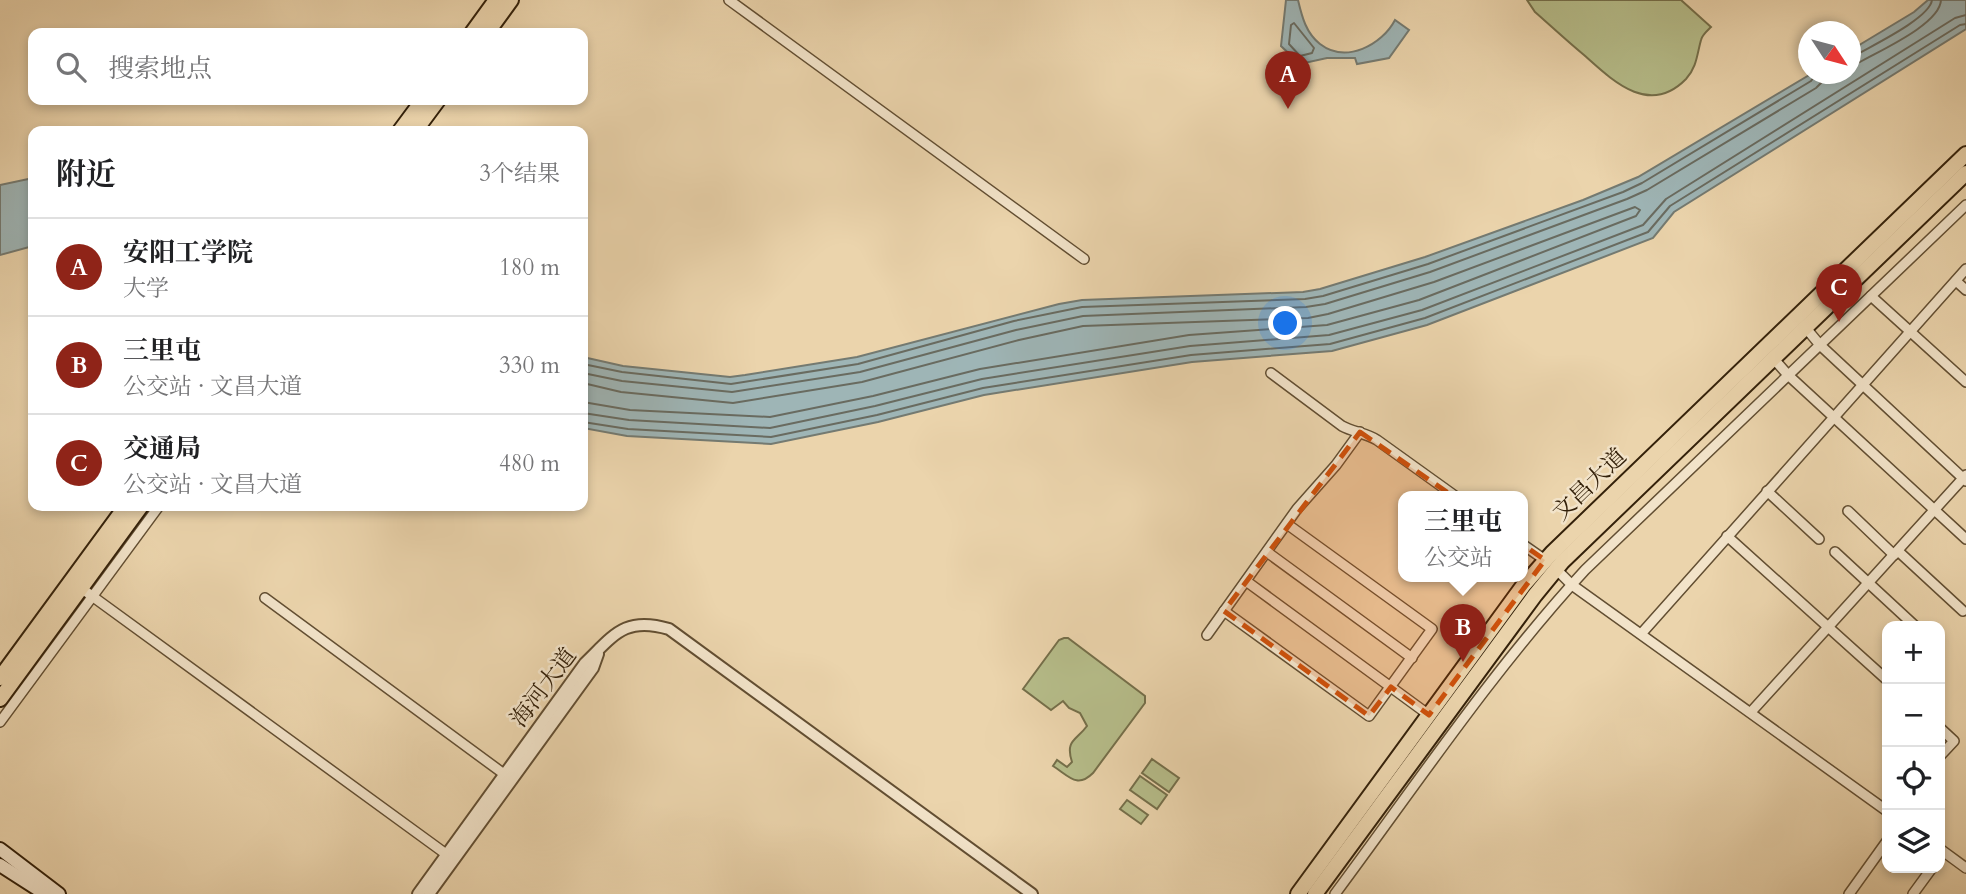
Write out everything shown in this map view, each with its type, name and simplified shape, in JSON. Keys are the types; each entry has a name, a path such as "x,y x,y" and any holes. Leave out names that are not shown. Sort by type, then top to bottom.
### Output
{"main road":[{"path":"476,28 496,0"},
{"path":"491,28 511,0"},
{"path":"404,126 419,105"},
{"path":"419,126 434,105"},
{"name":"文昌大道","path":"1298,894 1429,715 1551,565 1670,437 1966,153"},
{"name":"文昌大道","path":"1315,894 1535,595 1551,565 1966,173"},
{"path":"0,678 122,511"},
{"path":"0,699 87,593 138,511"},
{"path":"0,849 59,894"},
{"path":"0,864 45,894"}],"street":[{"path":"729,0 1084,259"},
{"path":"1335,894 1444,744 1572,585 1787,375 1964,211"},
{"path":"1641,634 1966,269"},
{"path":"1956,281 1966,290"},
{"path":"1871,296 1966,382"},
{"path":"1751,712 1965,478 1820,345 1805,327"},
{"path":"1773,358 1787,375 1966,539"},
{"path":"1271,373 1342,426 1377,440 1448,491"},
{"path":"1207,635 1287,524 1360,432"},
{"path":"1767,491 1819,539"},
{"path":"0,722 87,593 155,511"},
{"path":"1848,511 1963,611"},
{"path":"1224,611 1369,716 1412,658 1432,629 1287,524"},
{"path":"1727,536 1882,676"},
{"path":"1528,548 1572,585 1886,810"},
{"path":"1266,552 1412,658"},
{"path":"1835,552 1909,621"},
{"path":"1246,580 1429,715"},
{"path":"87,593 446,855"},
{"path":"265,598 504,774"},
{"path":"600,648 611,635 632,625 656,625 669,629 1032,894"},
{"name":"海河大道","path":"418,894 585,663 600,648"},
{"name":"海河大道","path":"429,894 593,668 600,648"},
{"path":"1945,733 1954,741 1945,751"},
{"path":"1849,894 1882,848"},
{"path":"1945,855 1966,868"},
{"path":"1913,894 1928,873"}],"highlighted area":[{"path":"1360,432 1545,560 1429,715 1391,687 1369,716 1224,611"}],"green space":[{"path":"1527,0 1681,0 1711,27 1702,38 1695,65 1686,79 1672,90 1658,95 1645,95 1632,91 1607,75 1535,12"},
{"path":"1068,638 1145,696 1145,703 1093,773 1082,780 1073,779 1053,766 1057,760 1067,767 1072,762 1071,745 1087,726 1080,713 1069,708 1063,701 1051,710 1023,689 1059,640"},
{"path":"1152,759 1179,778 1169,792 1142,773"},
{"path":"1140,776 1167,795 1157,809 1130,790"},
{"path":"1127,800 1148,815 1141,824 1120,809"}],"water":[{"path":"1286,0 1298,0 1311,35 1330,50 1352,52 1362,49 1381,37 1395,20 1409,30 1389,58 1357,64 1355,58 1327,58 1300,64 1281,46"},
{"path":"1928,0 1966,0 1966,29 1674,212 1653,238 1427,325 1332,351 1192,362 984,395 878,422 771,444 627,436 588,429 588,358 623,366 730,377 857,357 1082,300 1303,292 1320,289 1425,257 1583,200 1638,177 1798,82 1798,84 1861,84 1861,44 1914,12"},
{"path":"28,179 28,247 0,255 0,185"}],"place":[{"name":"安阳工学院","path":"1288,109"},
{"name":"交通局","path":"1839,322"},
{"name":"三里屯","path":"1463,662"}]}
